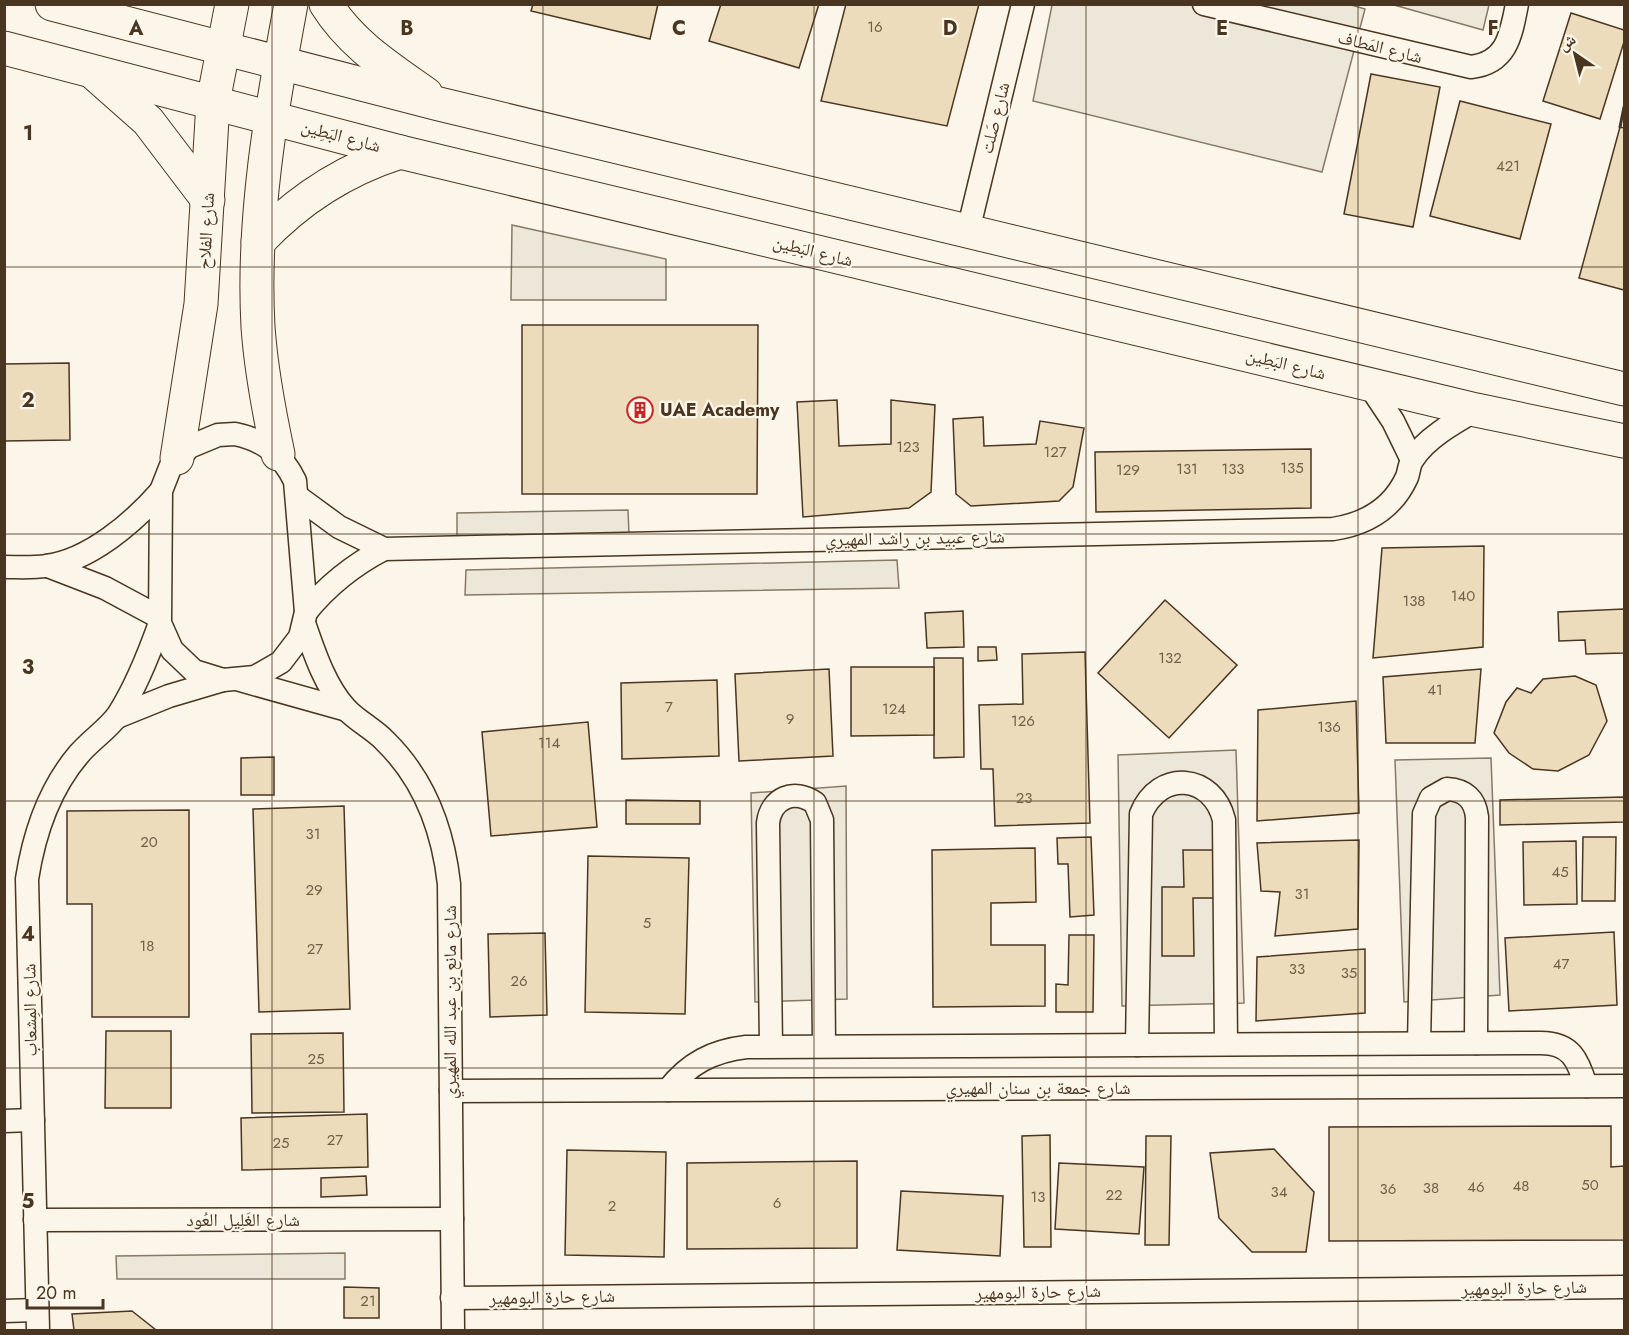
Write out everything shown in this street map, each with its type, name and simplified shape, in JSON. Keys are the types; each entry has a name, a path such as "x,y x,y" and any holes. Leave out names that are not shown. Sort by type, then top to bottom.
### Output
{"main road":[{"path":"52,4 439,104 1624,389"},
{"path":"106,18 137,4"},
{"name":"شارع الفلاح","path":"177,458 195,356 208,200 213,102 232,4"},
{"path":"278,454 269,412 258,328 258,242 270,118 291,4"},
{"path":"326,4 336,21 363,49 439,104"},
{"name":"شارع البَطِين","path":"4,48 400,152 1370,385 1624,441"},
{"path":"86,68 122,96 148,121 208,200"},
{"path":"258,242 322,186 364,164 400,152"}],"street":[{"name":"شارع صَلت","path":"968,231 1023,4"},
{"name":"شارع المَطاف","path":"1204,4 1470,68 1482,66 1501,55 1511,35 1517,4"},
{"path":"1370,385 1393,421 1412,460"},
{"name":"شارع عبيد بن راشد المهيري","path":"305,618 333,582 366,558 384,549 1333,530 1364,521 1390,502 1408,475 1412,460 1442,432 1476,410"},
{"path":"219,435 250,437 278,454 295,481 298,497 305,618 296,644 281,662 255,677 231,680 194,671 172,650 159,620 161,492 170,468 189,447 219,435"},
{"path":"4,567 48,566 91,549 129,524 161,492"},
{"name":"شارع عبيد بن راشد المهيري","path":"298,497 339,527 384,549"},
{"path":"48,566 105,588 159,620"},
{"name":"شارع مانع بن عبد الله المهيري","path":"305,618 322,668 347,710"},
{"name":"شارع المِشعاب","path":"37,1320 27,879 31,852 39,826 62,777 84,748 117,717 141,671 159,620"},
{"name":"شارع المِشعاب","path":"117,717 169,696 231,680"},
{"name":"شارع مانع بن عبد الله المهيري","path":"231,680 347,710 374,730 403,761 418,782 440,831 449,884 453,1330"},
{"path":"1137,1045 1141,814 1145,803 1162,787 1185,783 1207,790 1221,809 1224,820 1226,1044"},
{"path":"1419,1043 1424,814 1431,798 1447,789 1456,789 1472,799 1477,817 1476,1043"},
{"path":"771,1046 768,824 773,806 789,795 798,795 815,803 822,820 824,1046"},
{"path":"668,1090 689,1067 716,1052 746,1047 1419,1043 1557,1044 1576,1056 1586,1086"},
{"name":"شارع جمعة بن سنان المهيري","path":"451,1091 1624,1086"},
{"path":"4,1121 33,1120"},
{"name":"شارع الغَلِيل العُود","path":"35,1220 452,1219"},
{"name":"شارع حارة البومهير","path":"452,1298 1624,1287"},
{"path":"4,1311 37,1320"}],"shaded area":[{"path":"1348,4 1365,9 1322,172 1033,101 1052,5"},
{"path":"1394,5 1489,5 1483,30"},
{"path":"512,225 666,259 666,300 511,300"},
{"path":"628,510 629,534 457,539 457,513"},
{"path":"897,560 899,588 465,595 466,570"},
{"path":"1236,750 1244,1003 1122,1006 1118,755"},
{"path":"1491,758 1500,995 1404,1002 1395,760"},
{"path":"846,786 847,999 755,1002 751,793"},
{"path":"345,1253 345,1279 117,1279 116,1256"}],"building":[{"path":"533,4 658,4 650,39 531,11"},
{"path":"721,4 819,4 799,68 709,41"},
{"path":"846,4 979,4 947,126 821,101"},
{"path":"1571,13 1624,30 1624,42 1600,119 1543,101"},
{"path":"1371,74 1440,87 1413,227 1344,214"},
{"path":"1460,101 1551,124 1520,239 1430,216"},
{"path":"1620,127 1624,128 1624,290 1579,278"},
{"name":"UAE Academy","path":"522,325 758,325 757,494 522,494"},
{"path":"69,363 70,440 4,441 4,364"},
{"path":"837,400 839,446 891,444 891,400 935,405 931,492 909,508 803,517 797,402"},
{"path":"983,417 984,446 1036,444 1040,421 1084,428 1073,487 1059,501 971,506 956,494 953,419"},
{"path":"1311,449 1311,508 1096,512 1095,452"},
{"path":"1484,546 1483,647 1373,658 1382,548"},
{"path":"1165,600 1237,665 1169,738 1098,673"},
{"path":"1624,609 1624,653 1586,654 1585,640 1559,641 1558,612"},
{"path":"963,611 964,647 927,648 925,613"},
{"path":"978,647 996,647 997,660 978,661"},
{"path":"1085,652 1090,823 995,826 993,769 981,769 979,705 1023,704 1022,654"},
{"path":"934,658 963,658 964,757 934,758"},
{"path":"851,667 934,667 934,735 851,736"},
{"path":"829,669 833,756 739,761 735,674"},
{"path":"1481,669 1475,743 1386,743 1383,677"},
{"path":"1575,676 1596,685 1607,721 1589,755 1558,771 1533,769 1509,753 1494,733 1506,702 1517,688 1531,693 1543,679"},
{"path":"717,680 719,756 622,759 621,683"},
{"path":"1356,701 1359,813 1257,821 1258,710"},
{"path":"588,722 597,827 491,836 482,732"},
{"path":"274,757 274,795 241,795 241,758"},
{"path":"1624,797 1624,822 1500,825 1500,800"},
{"path":"626,800 700,801 700,824 626,824"},
{"path":"344,806 350,1009 259,1012 253,809"},
{"path":"189,810 189,1017 92,1017 92,904 67,904 67,811"},
{"path":"1091,837 1094,915 1070,917 1068,864 1058,864 1057,838"},
{"path":"1583,837 1616,837 1615,901 1582,901"},
{"path":"1359,840 1358,929 1275,936 1280,892 1261,891 1257,843"},
{"path":"1576,841 1577,904 1524,905 1523,842"},
{"path":"1035,848 1036,902 991,903 991,945 1045,945 1045,1006 933,1007 932,850"},
{"path":"1183,850 1215,850 1215,898 1193,898 1194,956 1162,956 1162,887 1184,887"},
{"path":"588,856 689,858 685,1014 585,1012"},
{"path":"1614,932 1617,1005 1509,1011 1505,938"},
{"path":"545,933 547,1015 490,1017 488,934"},
{"path":"1069,935 1094,935 1093,1012 1056,1012 1056,984 1068,985"},
{"path":"1365,949 1365,1013 1256,1021 1257,957"},
{"path":"106,1031 171,1031 171,1108 105,1108"},
{"path":"343,1033 344,1112 252,1113 251,1034"},
{"path":"367,1114 368,1167 242,1170 241,1118"},
{"path":"1611,1126 1611,1167 1624,1166 1624,1240 1329,1241 1329,1127"},
{"path":"1050,1135 1051,1247 1024,1247 1022,1136"},
{"path":"1146,1136 1171,1136 1169,1245 1145,1245"},
{"path":"1274,1149 1314,1192 1306,1252 1252,1252 1219,1218 1210,1153"},
{"path":"567,1150 666,1152 664,1257 565,1255"},
{"path":"857,1161 857,1248 687,1249 687,1163"},
{"path":"1059,1163 1144,1167 1139,1234 1055,1229"},
{"path":"366,1176 367,1195 321,1197 321,1178"},
{"path":"901,1191 1003,1196 1000,1256 897,1250"},
{"path":"344,1287 379,1288 379,1318 344,1318"},
{"path":"132,1311 156,1330 74,1330 72,1314"}],"wall":[{"path":"1620,127 1624,107"}],"place":[{"name":"UAE Academy","path":"640,410"}]}
